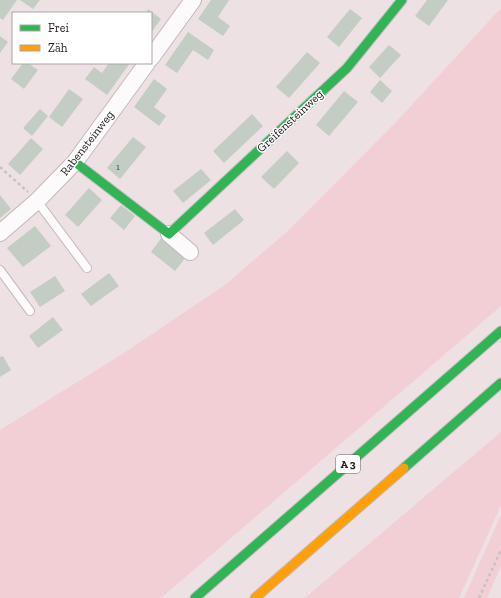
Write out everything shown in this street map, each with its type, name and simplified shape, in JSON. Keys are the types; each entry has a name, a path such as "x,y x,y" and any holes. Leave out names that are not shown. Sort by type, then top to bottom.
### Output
{"main road":[{"name":"Greifensteinweg","path":"170,234 347,68 402,0"},
{"path":"75,162 170,234"},
{"name":"A 3","path":"195,598 501,331"},
{"path":"255,598 501,383"}],"street":[{"path":"152,57 193,0"},
{"name":"Rabensteinweg","path":"0,232 37,201 75,162 146,64"},
{"path":"170,234 190,252"}],"lane":[{"path":"37,201 87,268"},
{"path":"0,270 30,311"}],"path":[{"path":"0,167 37,201"},
{"path":"480,598 501,550"}],"shaded area":[{"path":"501,8 501,306 161,598 0,598 0,430 124,353 225,285 289,230 397,121"},
{"path":"501,432 501,505 459,598 305,598"},
{"path":"501,515 501,566 487,598 464,598"}],"building":[{"path":"0,0 17,0 3,20 0,18"},
{"path":"20,0 40,0 33,9"},
{"path":"211,0 229,0 218,17 230,26 223,36 198,19"},
{"path":"427,0 448,0 429,26 415,16"},
{"path":"350,9 362,18 339,47 327,37"},
{"path":"152,12 161,19 152,32"},
{"path":"188,32 214,50 208,60 193,50 177,73 165,65"},
{"path":"0,36 8,42 0,53"},
{"path":"389,45 401,55 380,78 369,67"},
{"path":"307,52 320,63 289,98 276,87"},
{"path":"22,64 29,64 38,70 24,89 11,79"},
{"path":"108,64 129,64 107,95 85,79 94,67 102,73"},
{"path":"154,79 167,89 154,107 166,116 159,126 134,107"},
{"path":"380,80 392,91 382,103 370,92"},
{"path":"69,89 83,99 62,127 49,117"},
{"path":"344,91 358,102 329,136 316,125"},
{"path":"40,109 48,116 32,136 23,128"},
{"path":"252,114 263,126 224,163 213,151"},
{"path":"133,137 146,147 120,179 107,168"},
{"path":"31,138 43,149 20,175 8,164"},
{"path":"287,151 299,163 274,189 261,177"},
{"path":"201,169 211,180 183,203 173,191"},
{"path":"89,188 102,200 78,227 65,215"},
{"path":"0,195 11,209 0,218"},
{"path":"121,205 135,216 124,230 110,218"},
{"path":"235,209 244,220 213,245 204,233"},
{"path":"35,226 51,246 23,267 7,248"},
{"path":"162,237 186,257 175,271 151,252"},
{"path":"109,273 119,286 91,306 81,294"},
{"path":"55,276 65,291 40,307 30,292"},
{"path":"53,317 63,330 38,348 29,336"},
{"path":"3,356 11,370 0,377 0,357"}],"traffic: fast":[{"path":"75,162 169,234 347,68 402,0"},
{"path":"195,598 501,331"},
{"path":"404,468 501,383"}],"traffic: slow":[{"path":"255,598 404,468"}]}
